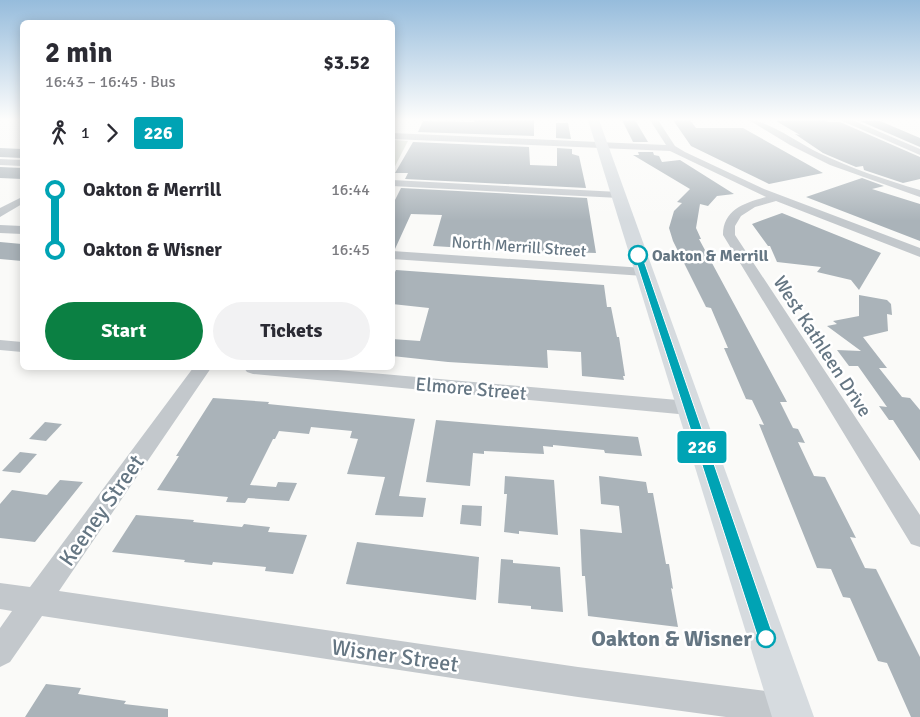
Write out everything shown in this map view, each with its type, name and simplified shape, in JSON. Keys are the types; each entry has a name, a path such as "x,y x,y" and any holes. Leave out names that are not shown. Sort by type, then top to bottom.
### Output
{"main road":[{"path":"604,153 792,713"}],"street":[{"path":"682,153 776,198 920,253"},
{"path":"809,153 859,174 920,194"},
{"path":"0,162 20,163"},
{"path":"395,183 619,195"},
{"name":"West Kathleen Drive","path":"776,198 754,204 737,212 730,220 728,227 729,235 920,536"},
{"path":"0,213 20,201"},
{"path":"0,229 20,230"},
{"name":"North Merrill Street","path":"395,255 644,272"},
{"path":"0,345 20,347"},
{"name":"Keeney Street","path":"0,652 201,370"},
{"name":"Elmore Street","path":"275,370 689,408"},
{"name":"Wisner Street","path":"0,596 792,713"}],"shaded area":[{"path":"395,153 402,153 395,166"}],"building":[{"path":"0,153 20,153 20,158 0,157"},
{"path":"406,153 529,153 530,165 557,166 557,153 572,153 579,156 586,188 405,179 408,173 395,173"},
{"path":"638,153 653,153 659,156 662,162 680,160 734,194 717,196 708,206 700,204 696,228 701,239 699,239 787,402 780,402 793,428 798,429 805,443 798,442 814,476 825,477 856,538 850,537 865,568 876,569 920,657 920,717 911,717 887,663 878,661 850,598 843,597 831,569 817,568 759,424 764,425 752,400 746,399 724,348 728,348 711,308 706,307 673,241 669,228 674,211 682,203 677,202 690,189 633,155 639,155"},
{"path":"706,153 788,153 823,173 769,184"},
{"path":"824,153 912,153 920,157 920,179 903,183 864,170 863,166 856,167"},
{"path":"0,167 20,168 20,179 0,178"},
{"path":"862,178 884,186 872,189 920,204 920,241 806,197"},
{"path":"401,188 587,198 596,253 566,252 566,254 433,246 442,215 411,214 395,249 395,200"},
{"path":"782,213 881,253 859,290 851,280 817,272 821,267 777,262 770,246 768,246 752,224"},
{"path":"0,242 20,244 20,261 0,259"},
{"path":"396,270 604,285 607,307 611,307 617,337 619,337 624,380 582,376 581,352 547,350 548,368 448,362 395,356 395,339 420,341 429,308 395,304"},
{"path":"859,295 887,300 891,304 892,315 887,314 888,331 863,337 887,368 879,368 902,397 910,398 920,410 920,461 893,420 889,420 879,406 887,407 858,366 849,366 837,350 861,351 827,326 837,324 833,321 859,316"},
{"path":"213,398 269,402 268,404 415,419 399,496 426,498 423,517 375,515 385,477 347,474 358,439 350,438 352,431 311,427 309,434 279,431 275,439 273,439 250,485 276,487 278,482 297,483 289,501 248,498 245,503 226,502 228,497 157,490"},
{"path":"436,420 638,437 642,456 605,453 604,450 553,445 553,447 543,446 544,454 484,451 484,454 473,453 470,486 426,482"},
{"path":"45,422 62,424 46,441 29,439"},
{"path":"20,452 37,454 20,473 2,471"},
{"path":"505,476 554,480 558,535 519,531 519,534 504,532 507,494 504,494"},
{"path":"599,476 646,482 648,493 653,493 666,564 669,564 678,627 588,616 585,576 582,576 580,529 622,533 619,506 601,504"},
{"path":"60,480 83,482 35,542 0,538 0,504 12,490 47,495"},
{"path":"462,505 482,506 481,526 460,524"},
{"path":"136,515 194,520 193,522 242,527 244,524 270,527 268,532 307,535 293,574 265,571 266,567 213,562 212,565 112,552"},
{"path":"357,542 479,557 476,600 346,584"},
{"path":"501,559 513,560 513,563 560,567 563,612 531,609 531,606 498,603"},
{"path":"46,684 81,688 78,694 126,701 124,704 168,709 168,717 25,717"}],"bus line":[{"name":"226","path":"638,255 766,638"}],"place":[{"name":"Oakton & Merrill","path":"638,255"},
{"name":"Oakton & Wisner","path":"766,638"}]}
